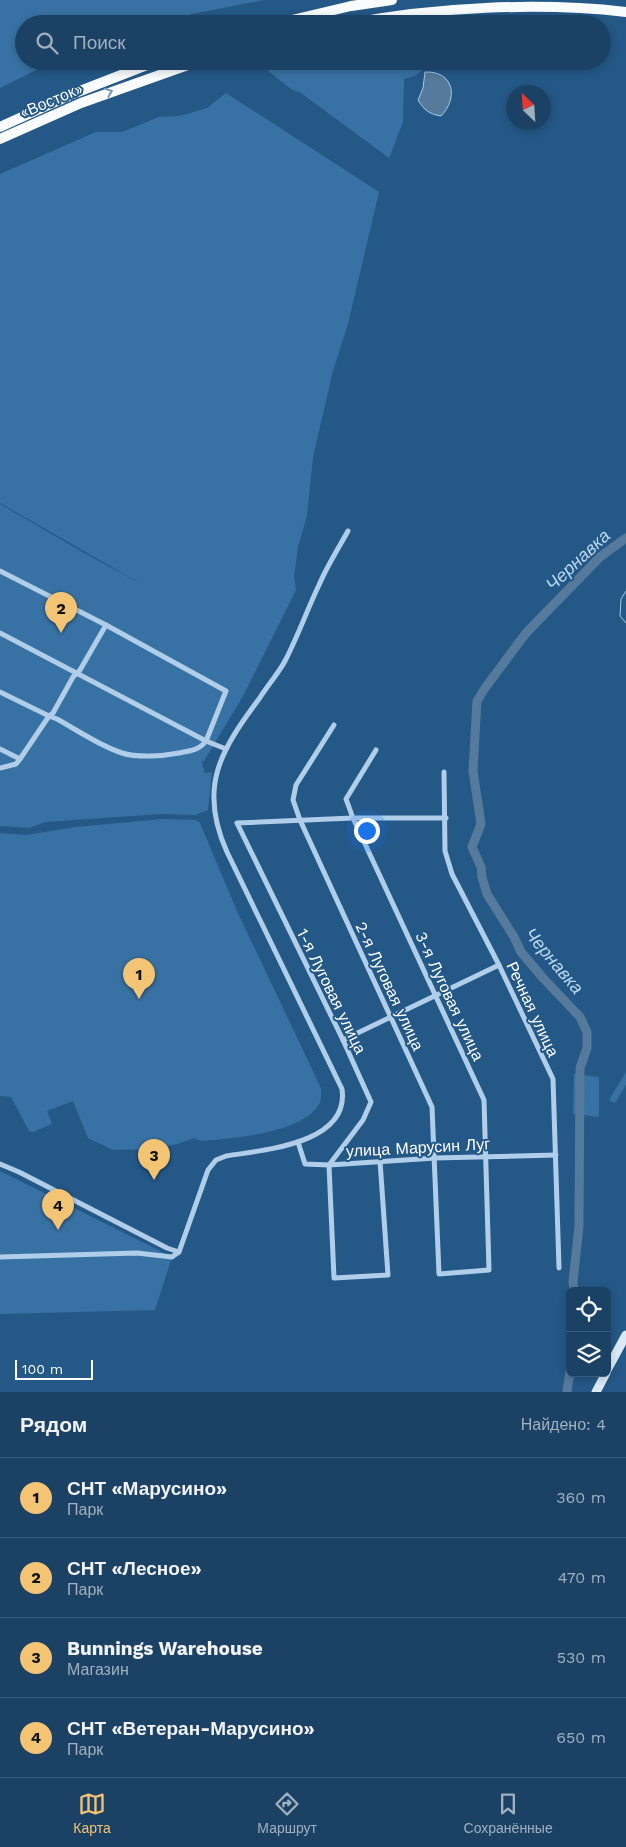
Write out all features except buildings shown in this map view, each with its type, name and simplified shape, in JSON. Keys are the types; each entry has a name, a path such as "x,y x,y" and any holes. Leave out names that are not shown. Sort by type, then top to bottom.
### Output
{"highway":[{"path":"312,15 350,6 392,0"},
{"path":"406,15 432,11 480,8 547,8 626,12"},
{"name":"«Восток»","path":"0,127 135,70"},
{"name":"«Восток»","path":"0,139 89,100 173,70"}],"main road":[{"path":"611,1363 626,1335"},
{"path":"596,1392 604,1377"}],"street":[{"path":"0,1257 137,1253 172,1257 179,1252 208,1170 216,1160 226,1156 298,1142 320,1132 334,1120 342,1102 342,1089 218,829 214,813 214,795 217,774 226,749 239,726 284,663 320,582 348,531"},
{"path":"0,571 226,691 202,747 196,750 170,754 123,754 0,692"},
{"path":"0,768 16,764 20,759 49,716 53,713 106,626"},
{"path":"0,633 206,741 226,749"},
{"name":"2-я Луговая улица","path":"334,726 296,785 294,800 300,820 432,1107 439,1274"},
{"path":"0,749 20,759"},
{"name":"3-я Луговая улица","path":"376,750 346,799 434,996 484,1100 489,1270 439,1274"},
{"name":"Речная улица","path":"444,772 445,851 452,874 499,965 553,1078 559,1268"},
{"path":"300,820 446,818"},
{"name":"1-я Луговая улица","path":"300,820 236,822 343,1040 371,1102 363,1120 329,1165"},
{"path":"343,1040 499,965"},
{"name":"улица Марусин Луг","path":"298,1142 305,1164 329,1165 435,1158 556,1155"},
{"path":"329,1165 334,1278 388,1275 380,1161"},
{"path":"0,1164 179,1252"}],"shaded area":[{"path":"0,0 264,0 187,15 15,15 15,70 36,70 0,88"},
{"path":"267,70 422,70 415,76 404,79 403,122 389,158 301,93 291,89"},
{"path":"425,72 443,76 451,87 450,102 441,116 427,111 418,100 423,88"},
{"path":"226,93 379,192 348,324 333,371 313,457 307,516 298,547 294,576 296,590 243,696 202,762 205,773 212,772 208,810 195,815 161,814 45,822 29,828 0,826 0,504 145,586 0,503 0,174 96,132 122,132 159,117 180,116 207,108"},
{"path":"163,819 196,820 200,823 237,911 321,1088 319,1104 309,1115 281,1129 247,1136 201,1141 194,1138 177,1144 148,1149 113,1150 88,1138 73,1101 47,1111 52,1124 33,1132 29,1131 11,1097 0,1096 0,833 26,835 75,827"},
{"path":"626,1072 626,1085 615,1103 609,1100"},
{"path":"574,1074 599,1077 599,1117 573,1114"},
{"path":"0,1171 172,1257 155,1310 0,1314"}],"waterway":[{"name":"Чернавка","path":"574,1287 579,1226 580,1068 587,1048 587,1032 580,1017 521,952 514,937 487,894 481,867 472,847 481,824 473,771 477,701 526,633 600,557 626,538"},
{"path":"626,591 621,599 620,616 626,623"},
{"name":"Чернавка","path":"567,1392 569,1377"}],"place":[{"name":"СНТ «Лесное»","path":"61,633"},
{"name":"СНТ «Марусино»","path":"139,999"},
{"name":"Bunnings Warehouse","path":"154,1180"},
{"name":"СНТ «Ветеран-Марусино»","path":"58,1230"}]}
